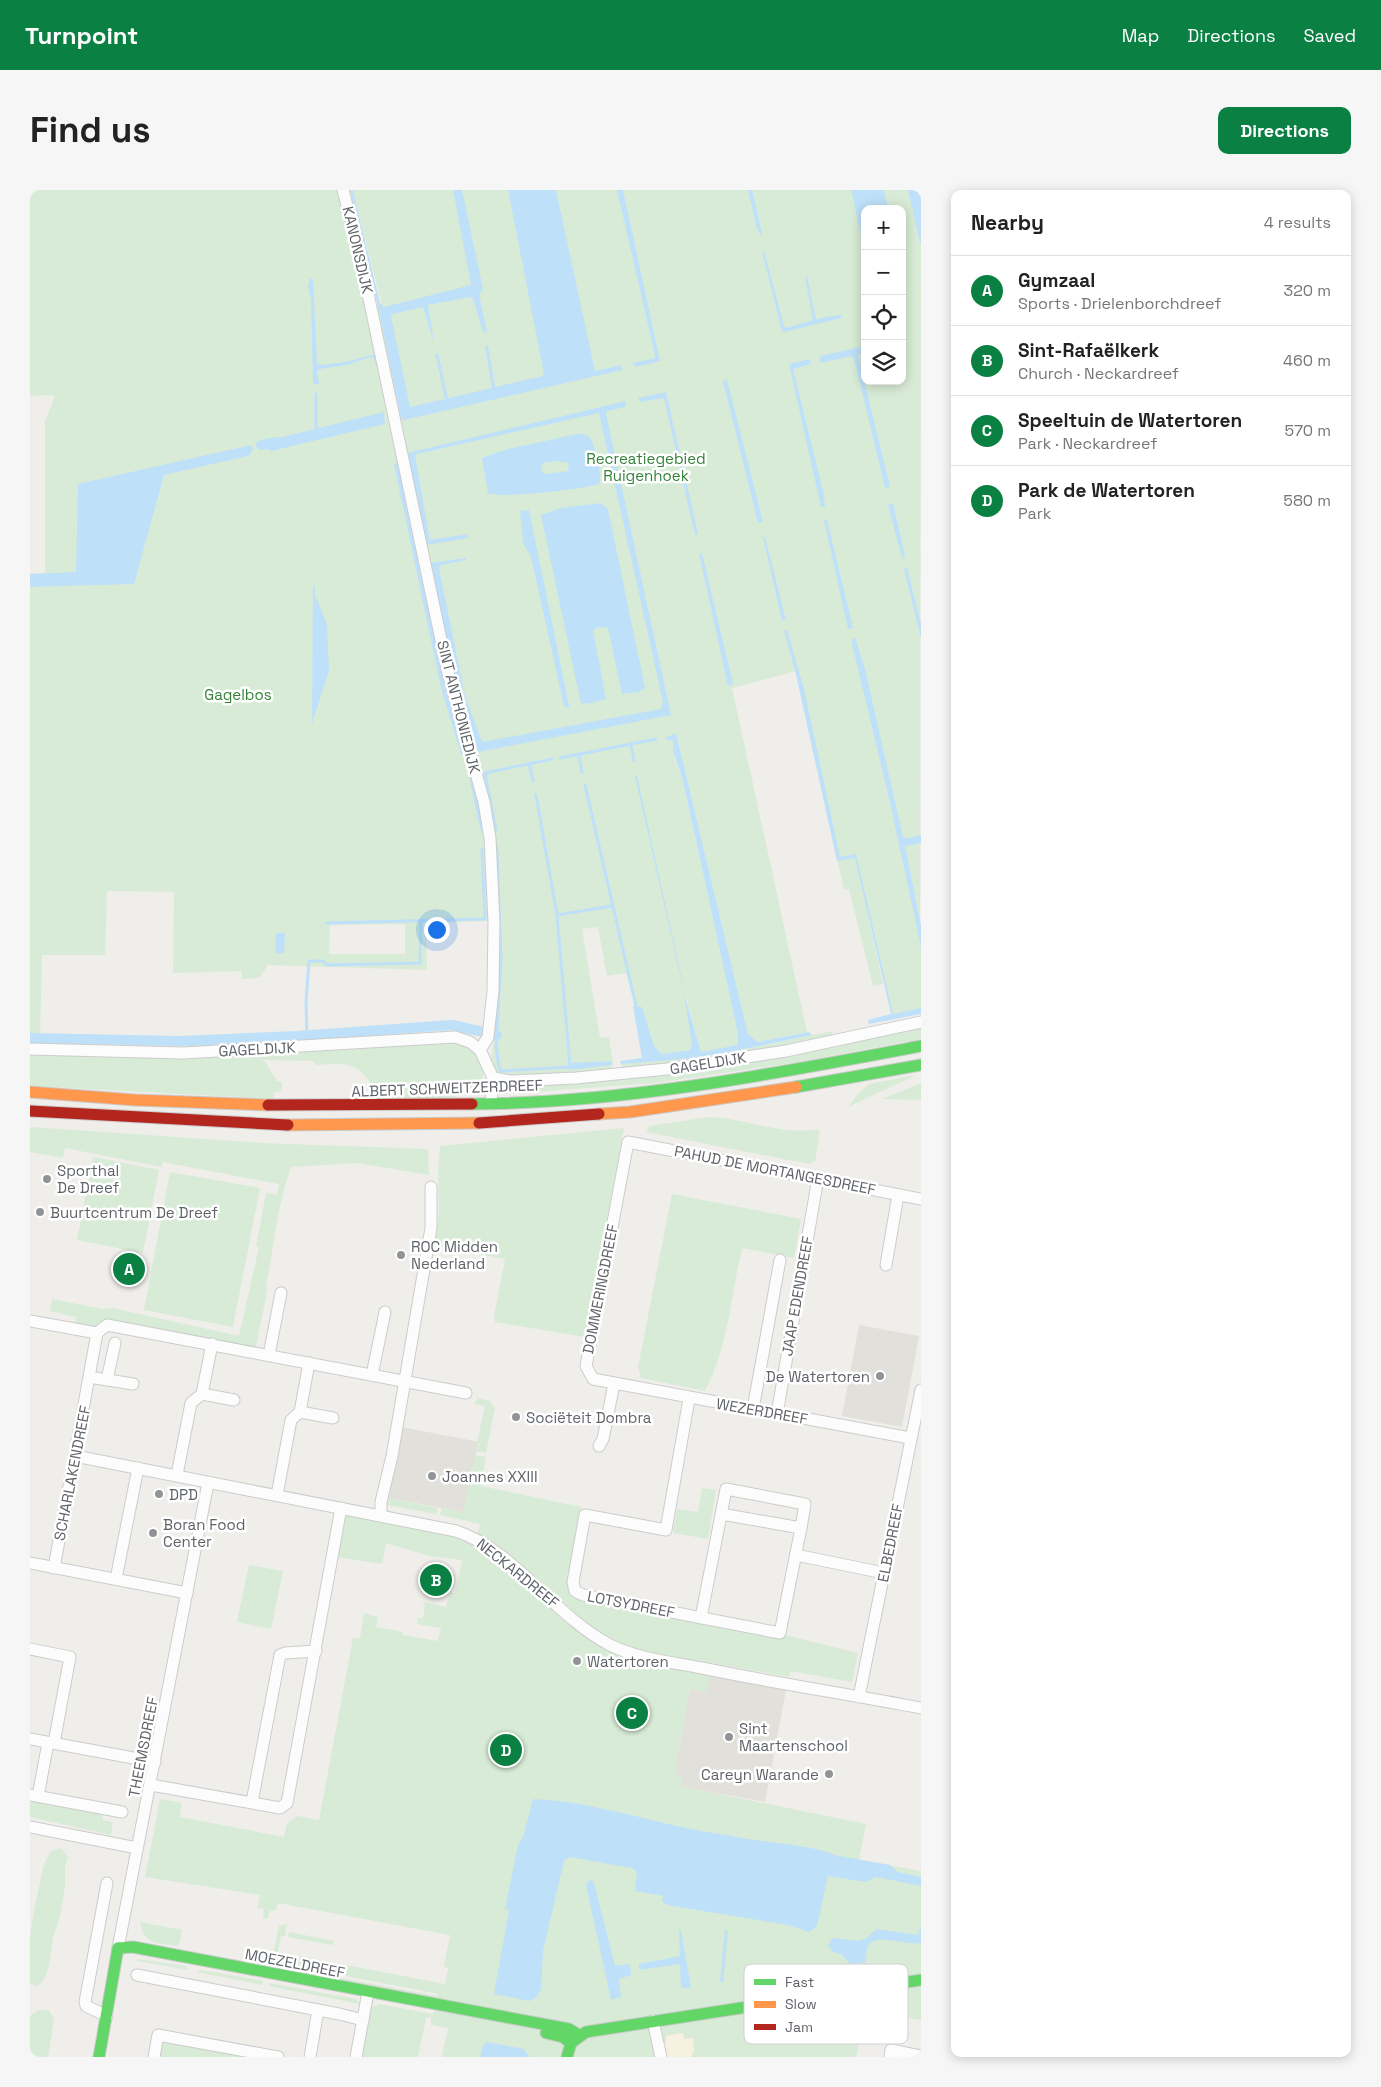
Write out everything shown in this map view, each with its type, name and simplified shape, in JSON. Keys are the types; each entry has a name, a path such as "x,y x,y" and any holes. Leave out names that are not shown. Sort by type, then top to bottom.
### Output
{"main road":[{"name":"ALBERT SCHWEITZERDREEF","path":"30,1092 135,1100 305,1106 491,1104 628,1094 747,1078 921,1046"},
{"path":"30,1111 300,1126 491,1123 630,1112 771,1092 921,1065"},
{"name":"MOEZELDREEF","path":"118,1948 133,1947 261,1972 575,2039"},
{"name":"THEEMSDREEF","path":"99,2057 118,1948"},
{"path":"908,1982 921,1980"},
{"path":"568,2057 575,2039 653,2021 744,2007"}],"street":[{"name":"KANONSDIJK","path":"344,190 371,310"},
{"name":"SINT ANTHONIEDIJK","path":"371,310 448,673 484,802 490,838 494,922 493,991 488,1037 480,1050"},
{"name":"GAGELDIJK","path":"493,1078 511,1081 668,1069 786,1050 921,1022"},
{"name":"GAGELDIJK","path":"30,1049 183,1053 454,1037 470,1042 480,1050"},
{"path":"480,1050 493,1078 491,1104"},
{"name":"PAHUD DE MORTANGESDREEF","path":"628,1142 921,1199"},
{"name":"DOMMERINGDREEF","path":"614,1384 593,1380 586,1366 628,1142"},
{"name":"JAAP EDENDREEF","path":"777,1414 818,1178"},
{"path":"381,1516 380,1502 392,1456 431,1228 431,1187"},
{"path":"886,1265 898,1194"},
{"name":"JAAP EDENDREEF","path":"753,1409 780,1260"},
{"path":"269,1355 282,1293"},
{"path":"372,1375 385,1312"},
{"path":"30,1321 97,1333 107,1325 466,1393"},
{"name":"SCHARLAKENDREEF","path":"54,1568 97,1333"},
{"path":"107,1380 115,1343"},
{"path":"176,1474 191,1403 202,1394 212,1344"},
{"path":"277,1495 291,1420 300,1412 310,1363"},
{"path":"89,1377 133,1384"},
{"path":"599,1446 603,1439 614,1384"},
{"name":"WEZERDREEF","path":"614,1384 910,1438"},
{"name":"ELBEDREEF","path":"859,1697 921,1390"},
{"path":"202,1394 234,1400"},
{"name":"LOTSYDREEF","path":"689,1399 666,1530 585,1515 574,1587 575,1591 583,1595 780,1633 805,1504 726,1490 721,1514"},
{"path":"300,1412 333,1418"},
{"name":"NECKARDREEF","path":"75,1456 176,1474 208,1483 456,1531 474,1538 499,1556 587,1630 627,1652 719,1672 921,1708"},
{"path":"116,1579 138,1468"},
{"name":"THEEMSDREEF","path":"118,1948 156,1762 208,1483"},
{"path":"151,1785 280,1808 284,1806 289,1798 341,1508"},
{"path":"701,1618 721,1514 801,1528"},
{"path":"796,1555 884,1573"},
{"path":"30,1564 187,1593"},
{"path":"30,1650 70,1657 51,1743 34,1796 122,1812"},
{"path":"252,1802 280,1655 316,1651"},
{"path":"30,1739 156,1762"},
{"path":"30,1827 137,1848"},
{"path":"107,1883 85,2002 86,2006 107,2016"},
{"path":"137,1975 363,2020"},
{"path":"356,2057 367,1996"},
{"path":"310,2057 318,2010"},
{"path":"653,2021 661,2057"},
{"path":"154,2057 158,2035 278,2057"},
{"path":"890,2057 891,2050 921,2056"}],"shaded area":[{"name":"De Watertoren","path":"859,1325 919,1336 902,1427 842,1416"},
{"name":"Joannes XXIII","path":"402,1427 479,1442 463,1512 389,1498"},
{"name":"Sint Maartenschool","path":"693,1673 786,1690 765,1802 672,1785"}],"green space":[{"name":"Gagelbos","path":"30,190 340,190 478,792 486,835 490,921 426,923 427,970 268,965 259,978 242,979 242,971 173,973 174,892 107,891 105,955 42,955 40,1038 30,1038 30,574 45,573 45,422 54,398 53,395 30,396","holes":["405,924 405,954 329,954 330,925"]},
{"name":"Recreatiegebied Ruigenhoek","path":"353,190 921,190 920,919 905,847 921,937 921,1011 893,1017 856,857 883,984 873,986 849,889 844,890 796,671 732,688 807,1032 757,1042 748,1034 676,733 673,751 683,781 738,1034 738,1046 701,1052 685,993 692,1045 690,1050 662,1054 654,1046 642,1007 636,1006 626,973 607,976 598,927 582,929 600,1038 609,1037 613,1065 609,1070 505,1077 495,1072 491,1060 494,1036 494,837 458,695 374,306 382,306"},
{"path":"921,1026 921,1039 792,1063 656,1083 504,1094 504,1090 510,1088 629,1077"},
{"path":"833,1031 832,1035 807,1042 756,1052 626,1069 621,1064 730,1052"},
{"path":"382,1032 380,1036 322,1040 322,1036"},
{"path":"293,1038 290,1043 234,1046 233,1041"},
{"path":"57,1040 109,1041 112,1043 111,1047 59,1045"},
{"path":"228,1041 227,1046 188,1047 184,1043"},
{"path":"448,1042 461,1045 479,1058 483,1067 483,1076 480,1084 472,1091 459,1096 441,1099 382,1099 356,1068 341,1064 316,1065 313,1061 264,1060 277,1081 282,1082 282,1091 274,1092 273,1099 30,1086 30,1054 256,1054"},
{"path":"916,1075 848,1107 869,1084"},
{"path":"921,1083 921,1100 882,1099"},
{"path":"709,1117 736,1120 776,1129 804,1131 817,1129 820,1132 815,1161 809,1164 646,1132 649,1126"},
{"path":"30,1127 263,1143 428,1149 429,1175 357,1163 291,1167 279,1212 266,1286 268,1287 256,1347 110,1321 93,1327 75,1324 76,1317 50,1311 52,1299 103,1309 112,1308 239,1336 259,1247 256,1246 266,1193 277,1195 279,1184 163,1162 162,1167 65,1148 63,1158 30,1152"},
{"path":"624,1128 585,1337 495,1322 494,1316 505,1259 434,1246 439,1212 438,1172 440,1146"},
{"path":"93,1157 159,1170 143,1253 77,1240"},
{"path":"170,1172 260,1188 233,1327 144,1310"},
{"path":"672,1194 801,1219 794,1258 742,1248 724,1339 713,1374 705,1391 641,1378 638,1367"},
{"path":"478,1398 490,1401 495,1408 486,1453 475,1451 485,1406 474,1404"},
{"path":"475,1455 486,1457 481,1486 581,1507 568,1588 569,1595 781,1637 781,1634 858,1653 852,1682 791,1671 789,1677 696,1660 694,1671 710,1674 706,1692 690,1689 674,1774 681,1777 684,1787 866,1824 859,1860 921,1871 921,2020 908,2018 908,1964 744,1964 744,2044 858,2044 856,2057 442,2057 448,2028 431,2025 431,2017 426,2018 418,2057 361,2057 370,2008 379,2004 433,2014 435,2010 275,1968 275,1966 438,1996 439,1994 273,1962 279,1926 287,1924 285,1936 281,1936 278,1952 445,1984 448,1968 444,1966 450,1935 278,1903 276,1910 270,1911 267,1919 263,1919 264,1909 257,1908 260,1895 145,1877 160,1799 182,1803 180,1817 284,1837 287,1823 297,1816 319,1820 353,1638 360,1638 364,1613 378,1617 376,1627 403,1632 403,1635 438,1641 441,1628 417,1624 418,1618 423,1618 425,1604 421,1601 450,1608 446,1606 450,1593 455,1593 462,1560 429,1556 386,1543 382,1564 337,1557 344,1514 471,1536 478,1532 480,1524 440,1515 442,1508 463,1512"},
{"path":"702,1488 716,1490 708,1539 673,1533 677,1509 698,1512"},
{"path":"389,1498 438,1508 436,1514 387,1505"},
{"path":"249,1565 283,1571 271,1629 237,1622"},
{"path":"30,1798 104,1812 102,1820 113,1822 111,1835 30,1817"},
{"path":"61,1848 68,1857 65,1867 65,1886 60,1917 53,1938 49,1966 43,1981 37,1986 30,1984 30,1936 33,1915 44,1864 51,1851"},
{"path":"140,1922 182,1930 179,1946 154,1942 149,1939 142,1930"},
{"path":"289,1932 334,1941 333,1945 288,1937"},
{"path":"137,1959 186,1966 189,1970 137,1961"},
{"path":"200,1970 263,1981 262,1985 197,1972"},
{"path":"269,1983 356,1999 360,2004 269,1986"},
{"path":"38,2010 49,2010 54,2020 48,2057 30,2057 30,2016"},
{"path":"161,2039 253,2057 158,2057"}],"sand":[{"path":"683,2033 684,2039 693,2038 694,2051 691,2057 666,2057 661,2043 666,2042 666,2036"}],"water":[{"path":"350,190 353,190 380,303 384,307 471,285 453,190 462,190 483,289 479,295 487,331 483,332 473,299 470,297 428,305 434,343 423,307 393,314 391,316 410,407 492,388 485,346 488,345 495,387 543,376 544,374 508,190 556,190 595,371 621,365 622,370 404,420 401,418 378,306"},
{"path":"617,190 623,190 660,361 635,367 633,363 655,358 655,355"},
{"path":"748,190 752,190 761,235 757,229"},
{"path":"851,190 884,190 887,205 861,205 861,234"},
{"path":"908,190 921,190 921,246"},
{"path":"764,251 786,328 813,320 805,277 807,276 816,319 839,315 841,315 841,318 782,331 762,252"},
{"path":"313,278 317,364 345,362 375,354 378,365 376,366 374,358 371,357 346,365 320,369 317,371 319,384 313,384 311,299 308,286 310,279"},
{"path":"861,347 861,354 858,355 861,367 861,385 865,385 890,487 885,488 854,358 851,356 821,363 819,360 820,356"},
{"path":"810,359 811,364 793,369 824,495 825,507 821,507 789,364"},
{"path":"727,380 763,522 758,523 723,381"},
{"path":"666,392 698,534 695,535 664,398 640,402 638,398"},
{"path":"626,401 626,407 607,411 606,414 671,715 478,752 458,695 431,563 466,558 466,560 441,565 439,568 465,696 482,742 661,709 663,702 599,413 417,454 415,456 430,540 468,534 468,538 426,545 407,453"},
{"path":"384,412 385,424 271,451 266,447 270,440"},
{"path":"577,434 585,435 591,440 596,453 600,475 599,484 560,491 524,494 495,495 488,493 482,458 504,450","holes":["555,461 569,463 568,471 544,474 541,469 543,463"]},
{"path":"251,445 253,450 248,456 164,475 134,584 30,587 30,574 76,572 78,484"},
{"path":"398,462 445,687 465,754 461,754 441,688 394,464"},
{"path":"601,503 608,509 645,688 639,692 622,694 608,628 599,627 593,630 606,699 581,704 541,515 561,508"},
{"path":"893,503 905,556 902,558 888,505"},
{"path":"529,510 568,708 564,706 531,557 523,543 520,511"},
{"path":"824,520 827,520 853,628 848,629"},
{"path":"763,537 765,537 786,620 782,621"},
{"path":"699,553 702,553 733,684 728,686"},
{"path":"907,568 921,624 921,638 904,569"},
{"path":"313,586 315,586 315,595 327,624 329,670 312,724"},
{"path":"787,630 804,689 840,857 856,854 893,1014 921,1008 921,1014 869,1024 868,1020 891,1014 855,858 837,861 795,670 784,631"},
{"path":"855,638 865,669 903,837 906,839 921,835 921,843 905,846 921,925 921,947 889,798 852,644 852,639"},
{"path":"676,733 748,1034 757,1042 809,1032 812,1035 730,1052 684,1059 621,1064 620,1061 642,1058 633,1006 642,1007 654,1046 662,1054 690,1050 692,1045 684,993 701,1052 738,1045 738,1034 683,781 673,751 673,740 665,738"},
{"path":"467,768 477,800 482,828 481,833"},
{"path":"635,776 637,776 683,984 682,983"},
{"path":"276,933 285,933 284,953 275,953"},
{"path":"612,1061 612,1065 569,1070 570,1063"},
{"path":"533,1799 586,1805 691,1829 806,1847 834,1855 890,1865 898,1872 921,1877 921,1886 876,1877 866,1882 828,1876 817,1926 809,1932 788,1925 667,1905 662,1901 663,1896 635,1891 637,1872 632,1868 569,1857 564,1861 543,1951 541,1989 537,1997 530,2001 494,1994 509,1910 505,1909 518,1845 523,1837"},
{"path":"590,1880 594,1883 615,1966 630,1964 631,1975 619,1979 621,1997 611,2000 586,1885"},
{"path":"921,1927 921,1943 884,1940 872,1942 868,1946 865,1962 856,1964 850,1964 842,1955 833,1952 828,1946 832,1938 859,1941 867,1938 876,1929 918,1935"},
{"path":"679,1930 681,1930 691,1988 681,1988 680,1964 639,1970 639,1964 680,1956"},
{"path":"725,1930 728,1931 723,1983 720,1982"},
{"path":"487,2042 524,2049 529,2057 480,2057 483,2045"}],"waterway":[{"path":"437,355 447,401"},
{"path":"316,394 316,434"},
{"path":"261,445 278,442"},
{"path":"634,761 631,744 656,739"},
{"path":"560,758 631,744"},
{"path":"579,755 582,772"},
{"path":"496,830 485,773 552,759"},
{"path":"529,764 533,781"},
{"path":"585,785 636,1006"},
{"path":"497,848 501,960 496,1045 499,1068 501,1071 570,1067 557,915 536,795"},
{"path":"327,923 485,919 482,849"},
{"path":"557,915 612,906"},
{"path":"307,1036 306,1002 309,961 323,961 327,965 420,963 421,920"},
{"path":"30,1038 180,1041 297,1036 452,1025 497,1035"}],"traffic: fast":[{"path":"472,1104 529,1102 642,1093 810,1067 921,1046"},
{"path":"796,1087 921,1065"},
{"path":"118,1948 133,1947 569,2029 579,2035"},
{"path":"99,2057 118,1948"},
{"path":"908,1982 921,1980"},
{"path":"567,2057 571,2043 586,2032 744,2007"},
{"path":"546,2033 563,2037 571,2043"}],"traffic: slow":[{"path":"599,1114 630,1112 796,1087"},
{"path":"30,1092 135,1100 268,1105"},
{"path":"288,1125 479,1123"}],"traffic: jam":[{"path":"268,1105 472,1104"},
{"path":"30,1111 288,1125"},
{"path":"479,1123 599,1114"}],"place":[{"name":"Sporthal De Dreef","path":"47,1179"},
{"name":"Buurtcentrum De Dreef","path":"40,1212"},
{"name":"ROC Midden Nederland","path":"401,1255"},
{"name":"Gymzaal","path":"129,1269"},
{"name":"De Watertoren","path":"880,1376"},
{"name":"Sociëteit Dombra","path":"516,1417"},
{"name":"Joannes XXIII","path":"432,1476"},
{"name":"DPD","path":"159,1494"},
{"name":"Boran Food Center","path":"153,1533"},
{"name":"Sint-Rafaëlkerk","path":"436,1580"},
{"name":"Watertoren","path":"577,1661"},
{"name":"Speeltuin de Watertoren","path":"632,1713"},
{"name":"Sint Maartenschool","path":"729,1737"},
{"name":"Park de Watertoren","path":"506,1750"},
{"name":"Careyn Warande","path":"829,1774"}]}
